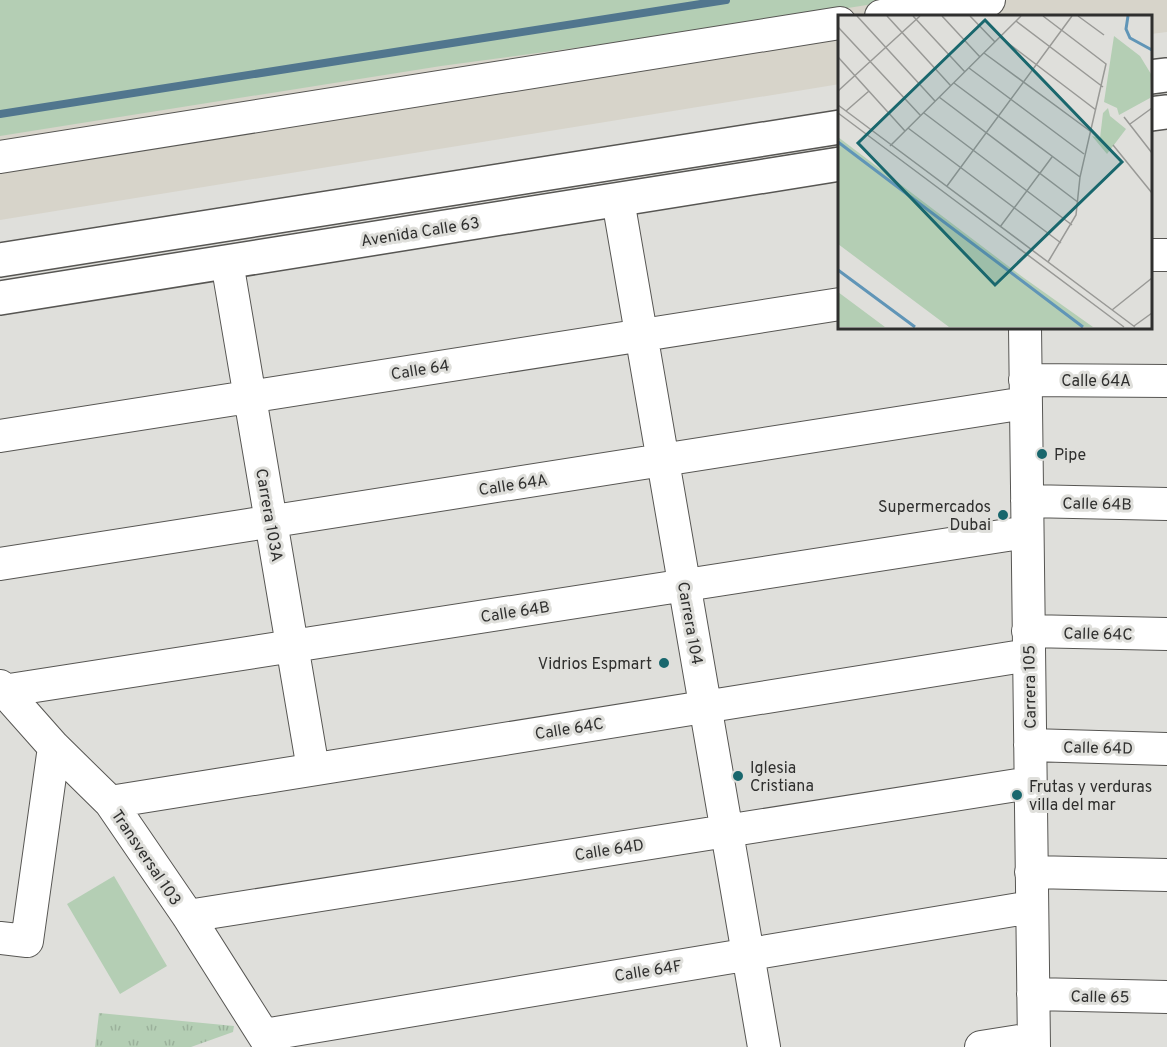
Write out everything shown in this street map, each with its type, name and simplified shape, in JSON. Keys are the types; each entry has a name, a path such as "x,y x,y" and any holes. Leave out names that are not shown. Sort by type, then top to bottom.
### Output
{"main road":[{"path":"1152,77 1167,75"},
{"path":"1152,114 1167,112"},
{"path":"0,260 838,127"},
{"name":"Avenida Calle 63","path":"0,298 838,164"}],"street":[{"path":"888,15 989,0"},
{"path":"0,157 838,23"},
{"name":"Carrera 104","path":"618,200 764,1047"},
{"name":"Carrera 103A","path":"227,262 312,769"},
{"name":"Calle 64","path":"0,436 838,304"},
{"name":"Carrera 105","path":"1024,328 1034,1043"},
{"name":"Calle 64A","path":"0,564 663,460 1025,392 1167,381"},
{"name":"Calle 64B","path":"2,688 292,646 684,584 1027,517 1167,504"},
{"name":"Calle 64C","path":"110,802 705,706 1029,643 1167,634"},
{"name":"Transversal 103","path":"2,688 54,747 110,802 188,916 267,1041"},
{"name":"Calle 64D","path":"1030,745 1167,749"},
{"path":"0,938 27,941 54,747"},
{"name":"Calle 64D","path":"188,916 1030,783"},
{"path":"1031,872 1167,875"},
{"name":"Calle 64F","path":"267,1041 748,954 1032,907"},
{"name":"Calle 65","path":"1033,994 1167,997"},
{"path":"981,1047 1034,1043"}],"shaded area":[{"path":"0,0 1167,0 1167,32 1152,34 1152,15 838,15 838,84 0,220"}],"green space":[{"path":"0,0 898,0 716,29 441,66 0,136"},
{"path":"114,876 167,966 120,994 67,904"},
{"path":"99,1013 234,1026 233,1032 191,1047 95,1047"}],"waterway":[{"path":"0,114 726,0"}],"place":[{"name":"Pipe","path":"1042,454"},
{"name":"Supermercados Dubai","path":"1003,515"},
{"name":"Vidrios Espmart","path":"664,663"},
{"name":"Iglesia Cristiana","path":"738,776"},
{"name":"Frutas y verduras villa del mar","path":"1017,795"}]}
